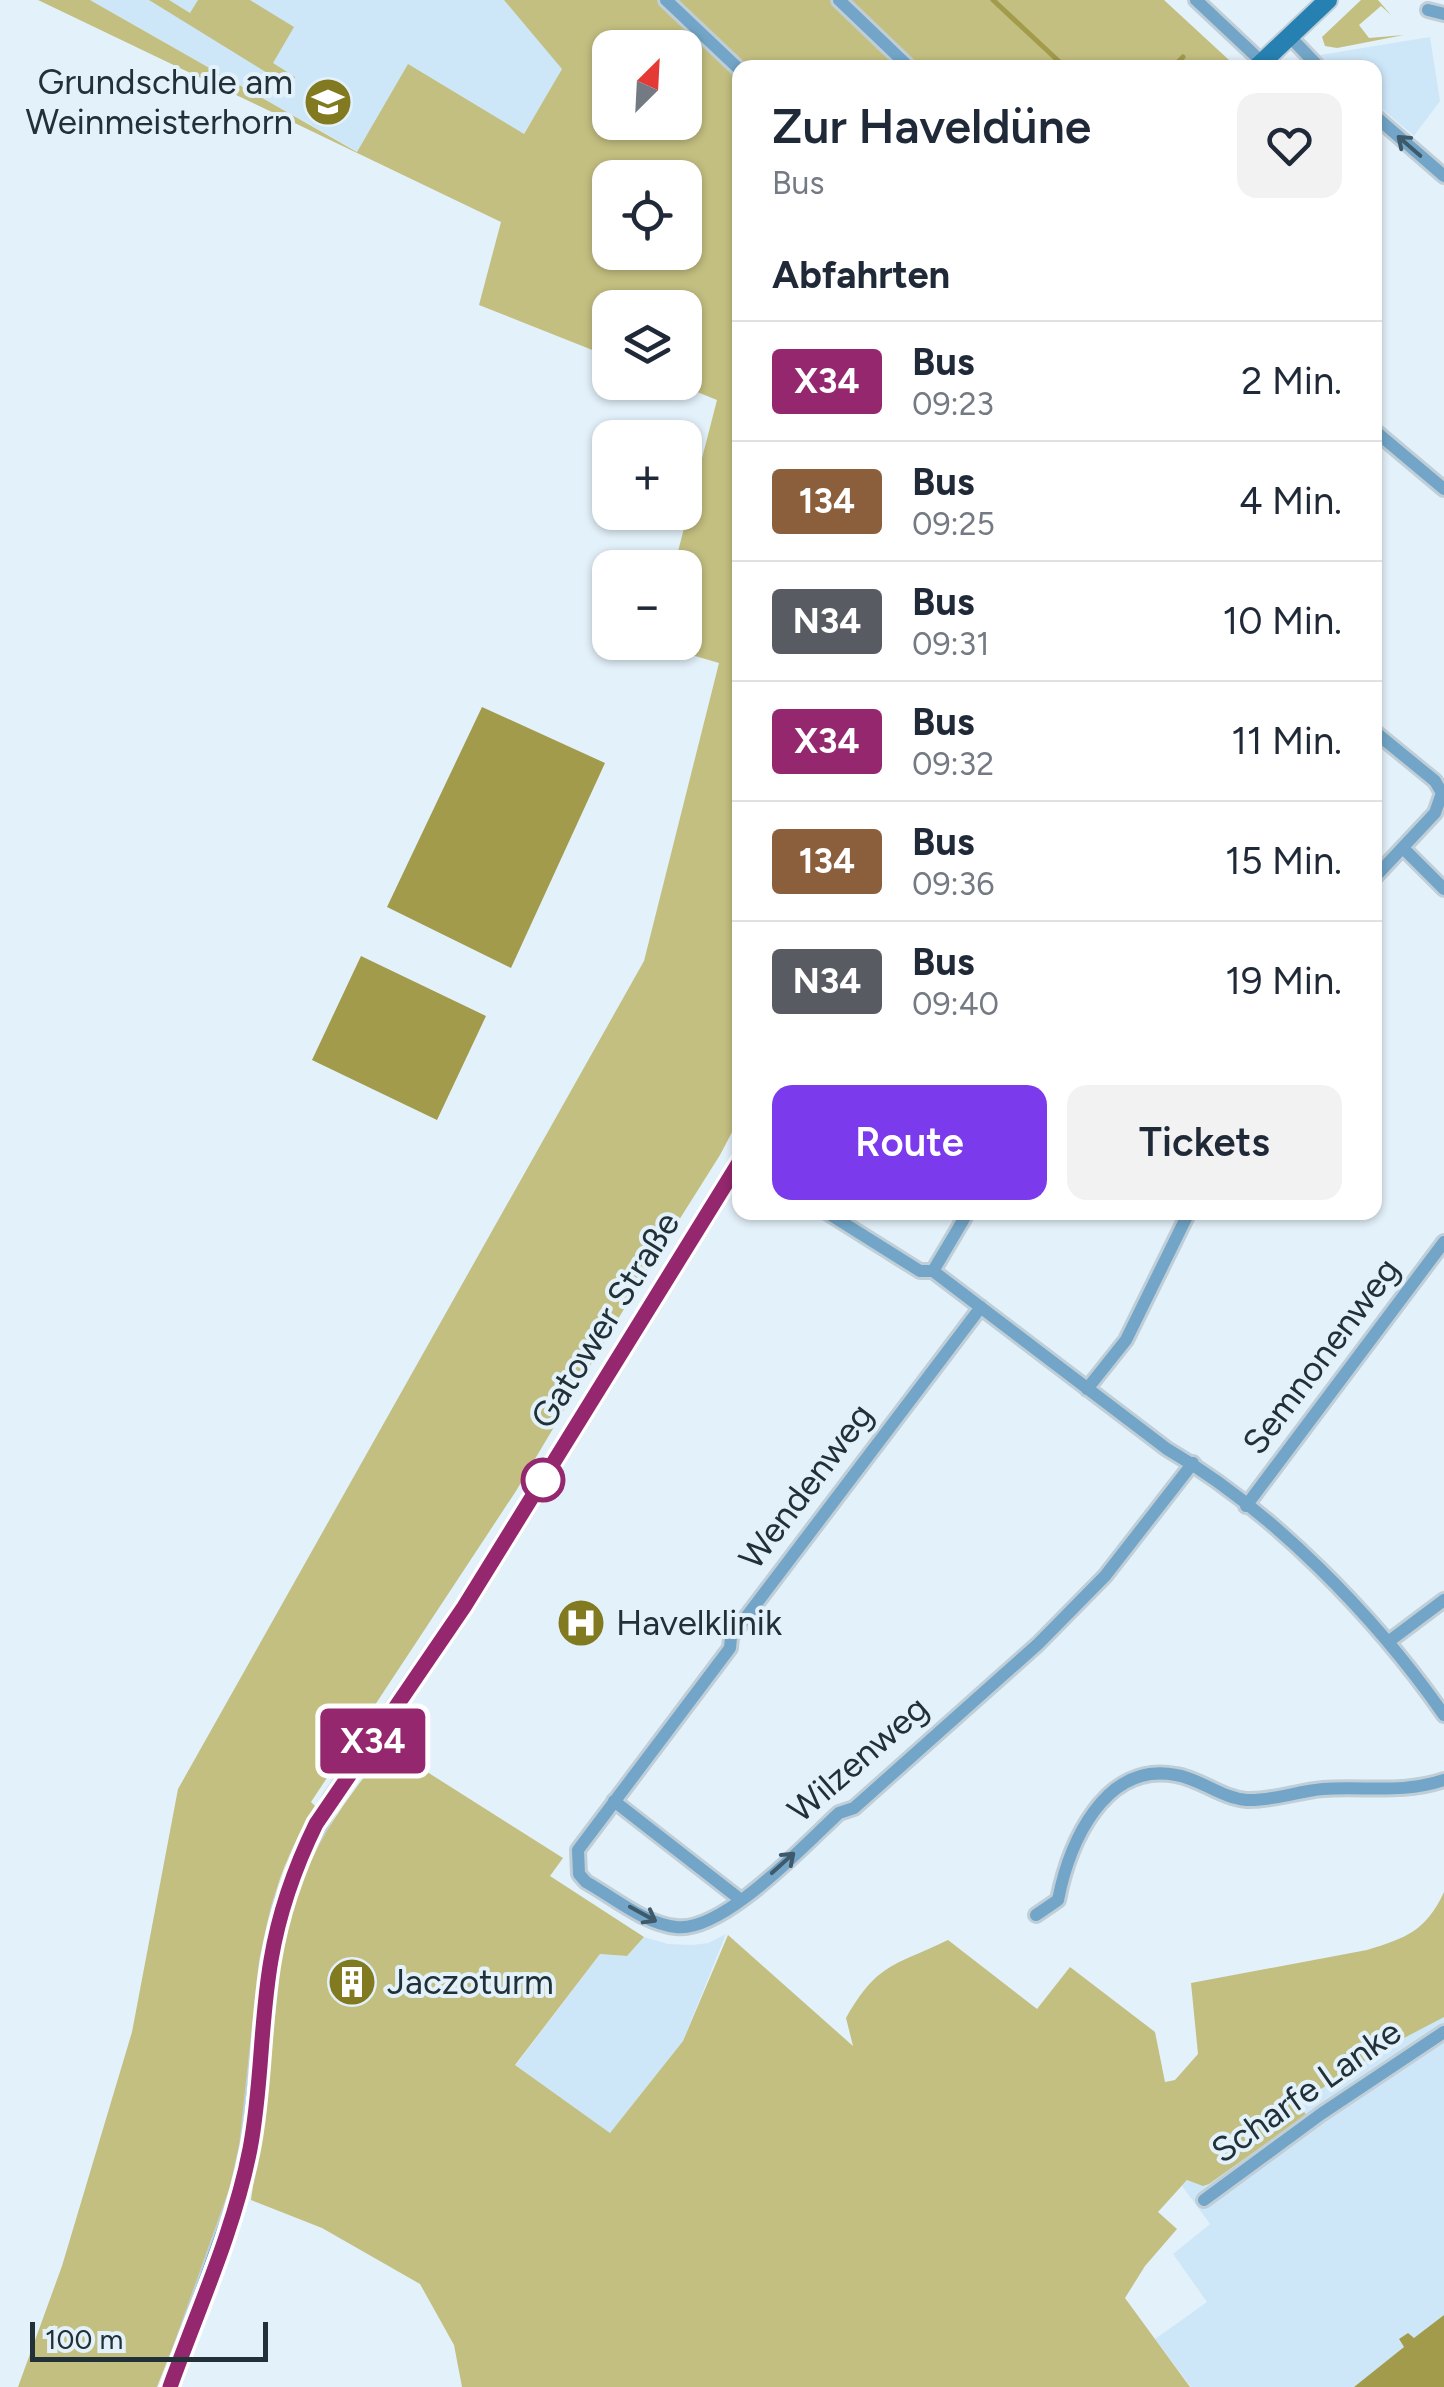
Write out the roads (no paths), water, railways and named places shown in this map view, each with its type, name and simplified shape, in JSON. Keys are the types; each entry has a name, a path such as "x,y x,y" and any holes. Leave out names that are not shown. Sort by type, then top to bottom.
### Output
{"main road":[{"path":"1265,60 1328,0"},
{"name":"Gatower Straße","path":"170,2387 240,2191 250,2146 270,1962 282,1907 302,1853 324,1812 464,1607 732,1174"}],"street":[{"path":"666,0 732,62"},
{"path":"839,0 902,60"},
{"path":"1196,0 1254,60"},
{"path":"1428,10 1444,14"},
{"path":"1290,37 1312,60"},
{"path":"1382,122 1444,176"},
{"path":"1382,437 1444,490"},
{"path":"1382,738 1435,781 1442,792 1441,801 1404,850 1382,870"},
{"path":"1404,850 1444,889"},
{"path":"839,1220 920,1271 933,1271 1246,1506 1328,1578 1388,1642 1444,1715"},
{"path":"933,1271 963,1220"},
{"path":"1088,1389 1126,1340 1185,1220"},
{"name":"Semnonenweg","path":"1246,1506 1444,1242"},
{"name":"Wendenweg","path":"614,1802 730,1648 730,1637 783,1565 980,1307"},
{"name":"Wilzenweg","path":"614,1802 578,1850 579,1874 586,1882 656,1922 678,1928 703,1925 727,1912 838,1814 854,1808 1038,1644 1106,1576 1192,1463"},
{"path":"1388,1642 1444,1600"},
{"path":"1036,1915 1058,1900 1068,1857 1086,1822 1108,1796 1142,1777 1166,1773 1181,1776 1230,1797 1249,1800 1322,1789 1406,1790 1444,1780"},
{"path":"614,1802 741,1900"},
{"name":"Scharfe Lanke","path":"1204,2200 1321,2114 1444,2032"}],"waterway":[{"path":"993,0 1057,60"},
{"path":"1180,60 1183,57"}],"place":[{"name":"Grundschule am Weinmeisterhorn","path":"328,102"},
{"name":"Havelklinik","path":"581,1623"},
{"name":"Jaczoturm","path":"352,1982"}]}
